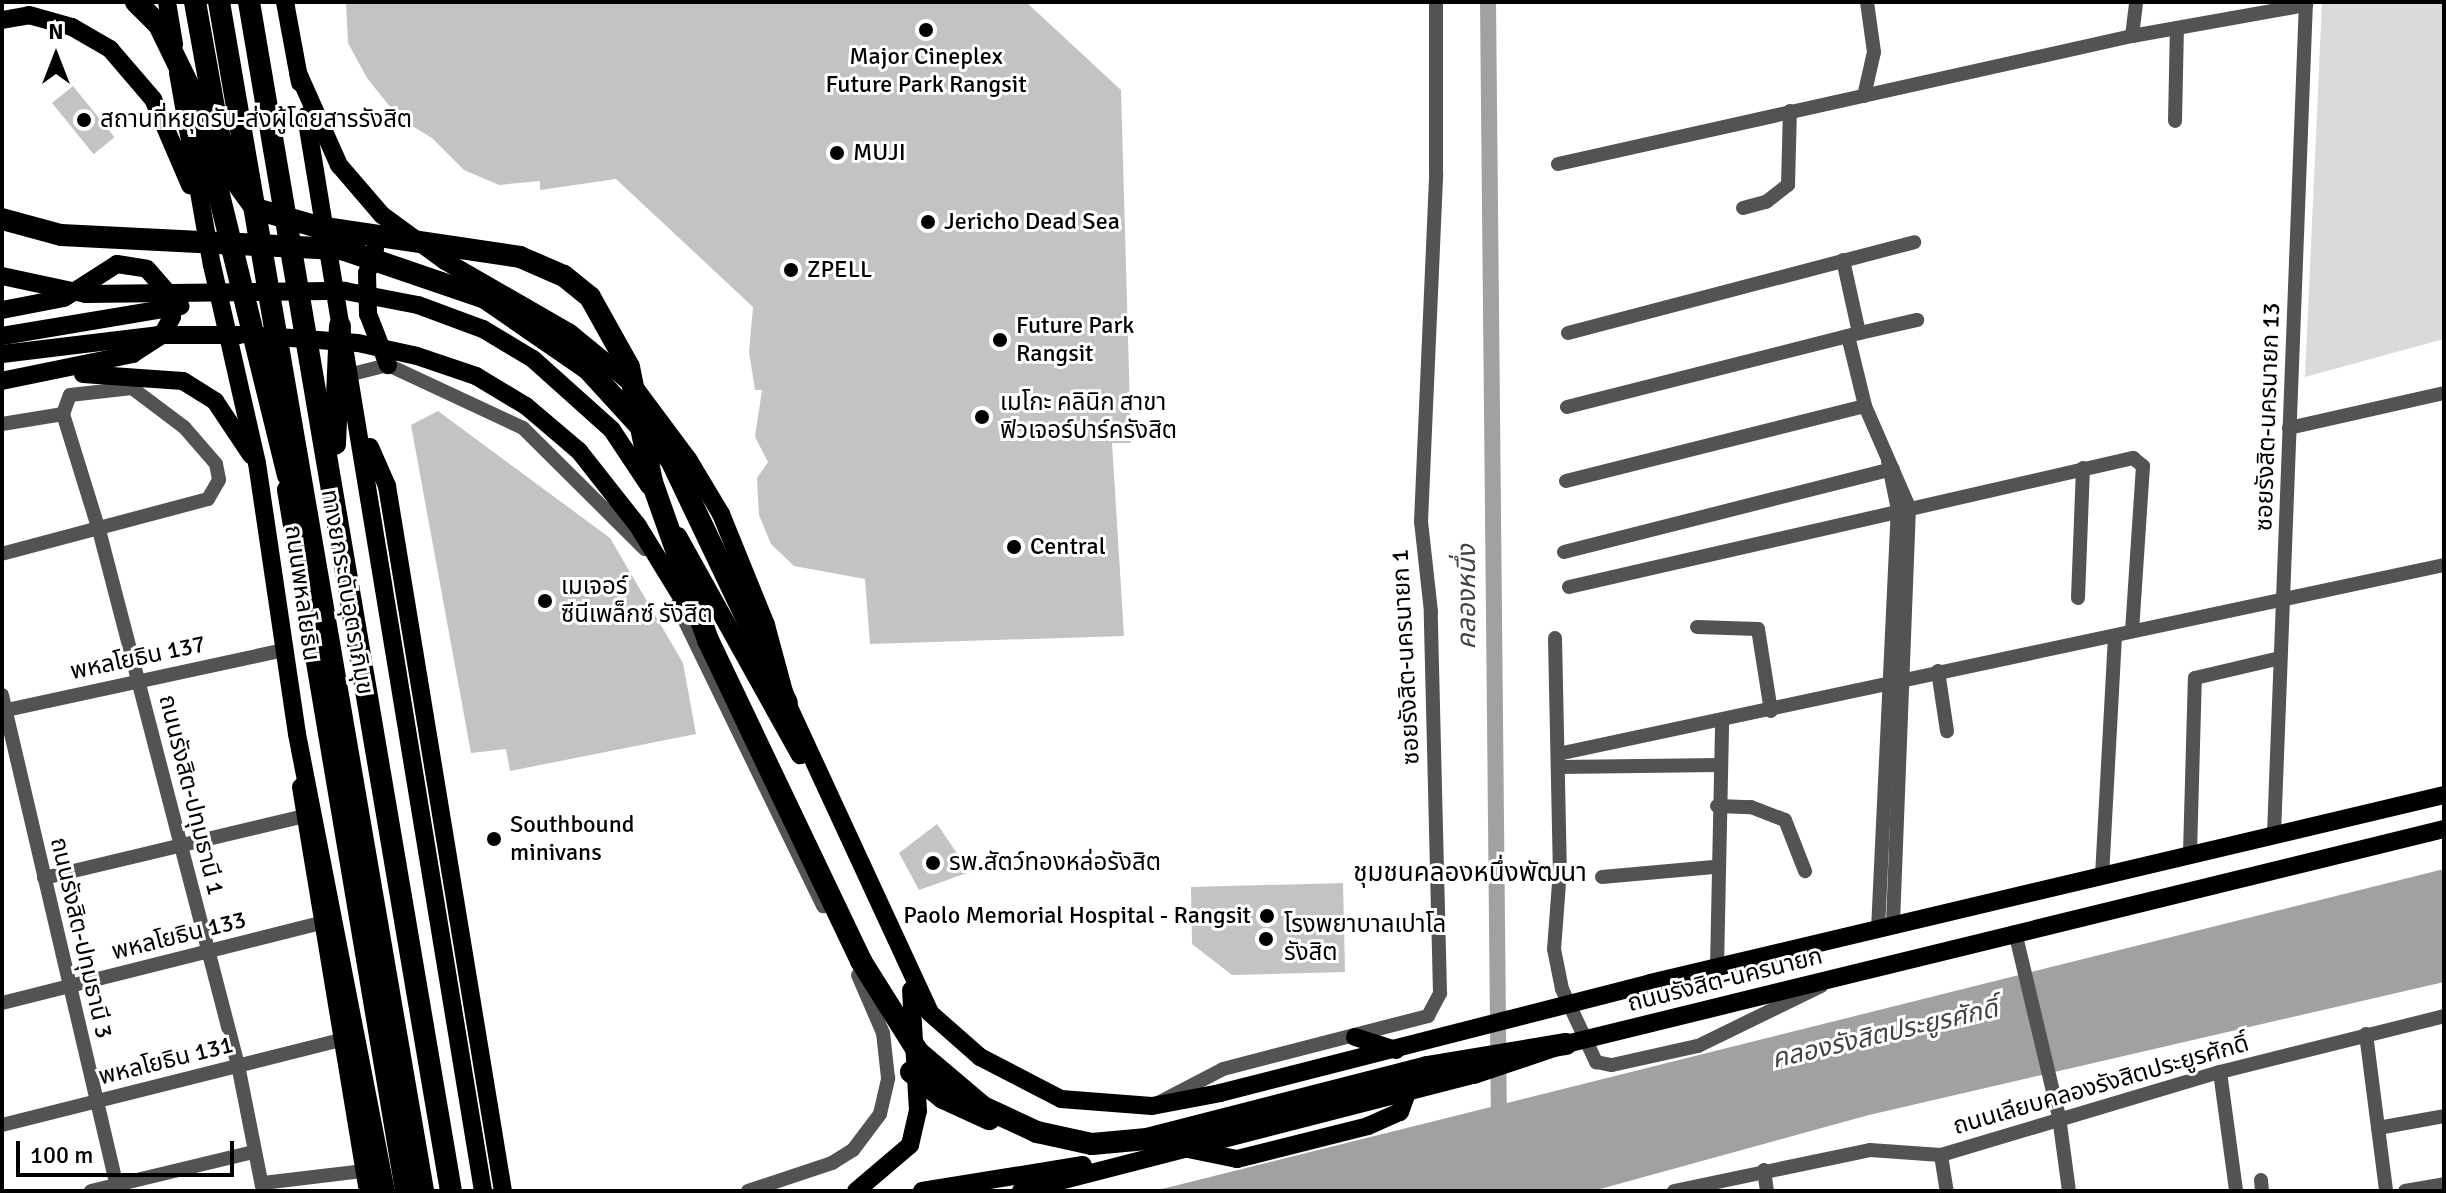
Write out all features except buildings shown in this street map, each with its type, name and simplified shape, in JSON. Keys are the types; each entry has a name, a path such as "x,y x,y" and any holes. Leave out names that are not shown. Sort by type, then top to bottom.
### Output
{"highway":[{"path":"136,2 159,25 196,101 280,447 313,548"},
{"path":"195,2 219,135 235,180 256,209 318,227 520,257 564,276 590,297 629,367 652,482 708,640 861,961 918,1052 983,1107 1029,1128"},
{"name":"ถนนพหลโยธิน","path":"208,2 359,990 406,1191"},
{"name":"ทางยกระดับอุตราภิมุข","path":"219,2 423,1191"},
{"name":"ทางยกระดับอุตราภิมุข","path":"249,2 451,1191"},
{"path":"258,2 459,1191"},
{"path":"2,219 61,235 268,241 387,261 496,305 588,369 632,410 671,460 787,703"},
{"path":"335,444 340,326"},
{"path":"911,1072 972,1115 1092,1144 1147,1139 1440,1064 1566,1044"}],"main road":[{"name":"ถนนพหลโยธิน","path":"167,2 201,210 257,463 301,756 359,990 386,1191"},
{"path":"285,2 483,1191"},
{"path":"2,20 29,15 72,27 110,49 153,99 201,210"},
{"path":"298,73 339,165 401,231 570,333 632,384 721,514 766,625 787,703 832,808"},
{"path":"388,365 368,314 367,273 378,244 401,231"},
{"path":"2,310 64,298 117,264 147,269 172,298 172,317 153,344 52,374 2,381"},
{"path":"2,276 98,295 345,291 418,305 483,329 533,359 631,456 832,808"},
{"path":"2,336 279,291"},
{"path":"44,303 72,327 69,352 52,374"},
{"path":"2,354 158,335 291,336 358,343 476,376 526,406 579,451 638,526 708,640"},
{"path":"52,374 183,381 215,401 257,463"},
{"path":"356,415 387,486 503,1191"},
{"path":"421,695 430,873"},
{"path":"301,756 301,817 368,1191"},
{"name":"ถนนรังสิต-นครนายก","path":"832,808 930,1013 950,1035 1018,1080 1061,1099 1152,1106 1220,1093 1650,983 2444,795"},
{"name":"ถนนรังสิต-นครนายก","path":"1021,1191 1308,1118 1566,1044 2444,829"},
{"path":"856,1191 910,1145 918,1111 917,1023 908,967"},
{"path":"1188,1149 1237,1159 1400,1112 1411,1091 1407,1066 1393,1045 1355,1037"},
{"path":"922,1191 1161,1155"}],"street":[{"name":"ซอยรังสิต-นครนายก 1","path":"1152,1106 1223,1069 1428,1016 1440,993 1431,612 1421,522 1437,161 1436,2"},
{"path":"1864,96 1874,36 1867,2"},
{"path":"2132,36 2136,2"},
{"path":"1558,164 2132,36 2306,3"},
{"name":"ซอยรังสิต-นครนายก 13","path":"2274,834 2306,3"},
{"path":"2175,121 2177,28"},
{"path":"1743,208 1766,202 1788,185 1790,111"},
{"path":"1568,333 1914,242"},
{"path":"1843,260 1865,406 1903,508 1886,929"},
{"path":"1567,407 1917,320"},
{"path":"348,375 388,365 523,428 646,550 871,999 888,1078 870,1131 832,1163 748,1191"},
{"path":"2,424 63,414 70,395 144,392 216,464 219,480 208,499 2,554"},
{"path":"2289,428 2444,393"},
{"path":"1566,481 1865,406"},
{"name":"ถนนรังสิต-ปทุมธานี 1","path":"63,414 99,530 238,1065 253,1152 263,1187"},
{"path":"1569,587 2127,458 2143,466 2132,631"},
{"path":"1564,552 1890,467"},
{"path":"2078,598 2083,468"},
{"path":"1558,760 1722,724 1898,679 2284,602 2444,565"},
{"path":"1697,627 1758,629 1771,711"},
{"path":"2102,876 2115,636"},
{"path":"1555,638 1558,760 1556,970 1596,1062 1612,1065 1698,1046 1842,975"},
{"name":"พหลโยธิน 137","path":"3,705 284,650"},
{"path":"2190,853 2195,678 2280,658"},
{"path":"1938,671 1947,731"},
{"name":"ถนนรังสิต-ปทุมธานี 3","path":"3,705 118,1188"},
{"path":"1717,967 1714,867 1722,724"},
{"path":"1558,760 1720,765"},
{"path":"1717,806 1751,807 1785,820 1805,871"},
{"path":"44,878 301,817"},
{"path":"1602,877 1714,867"},
{"name":"พหลโยธิน 133","path":"2,1003 321,923"},
{"path":"2015,932 2059,1117 2069,1191"},
{"name":"ถนนเลียบคลองรังสิตประยูรศักดิ์","path":"1674,1191 1882,1148 1941,1155 2059,1117 2220,1072 2444,1016"},
{"path":"2366,1034 2386,1191"},
{"name":"พหลโยธิน 131","path":"2,1125 341,1040"},
{"path":"2220,1072 2236,1191"},
{"path":"2378,1128 2444,1116"},
{"path":"91,1191 118,1188 253,1152"},
{"path":"1941,1155 1947,1191"},
{"path":"1764,1170 1767,1191"},
{"path":"263,1187 364,1171"},
{"path":"2405,1191 2444,1184"}],"shaded area":[{"path":"2322,2 2444,2 2444,339 2305,377"}],"water":[{"name":"คลองรังสิตประยูรศักดิ์","path":"2444,869 2444,982 1869,1115 1593,1191 1154,1191"}],"waterway":[{"name":"คลองหนึ่ง","path":"1488,2 1499,1128"}],"place":[{"name":"Major Cineplex Future Park Rangsit","path":"926,30"},
{"name":"สถานที่หยุดรับ-ส่งผู้โดยสารรังสิต","path":"84,120"},
{"name":"MUJI","path":"837,153"},
{"name":"Jericho Dead Sea","path":"928,222"},
{"name":"ZPELL","path":"791,270"},
{"name":"Future Park Rangsit","path":"1000,340"},
{"name":"เมโกะ คลินิก สาขา ฟิวเจอร์ปาร์ครังสิต","path":"982,417"},
{"name":"Central","path":"1014,547"},
{"name":"เมเจอร์ ซีนีเพล็กซ์ รังสิต","path":"545,601"},
{"name":"Southbound minivans","path":"494,839"},
{"name":"รพ.สัตว์ทองหล่อรังสิต","path":"933,863"},
{"name":"Paolo Memorial Hospital - Rangsit","path":"1267,916"},
{"name":"โรงพยาบาลเปาโล รังสิต","path":"1266,939"}],"district":[{"name":"ชุมชนคลองหนึ่งพัฒนา","path":"1470,874"}]}
